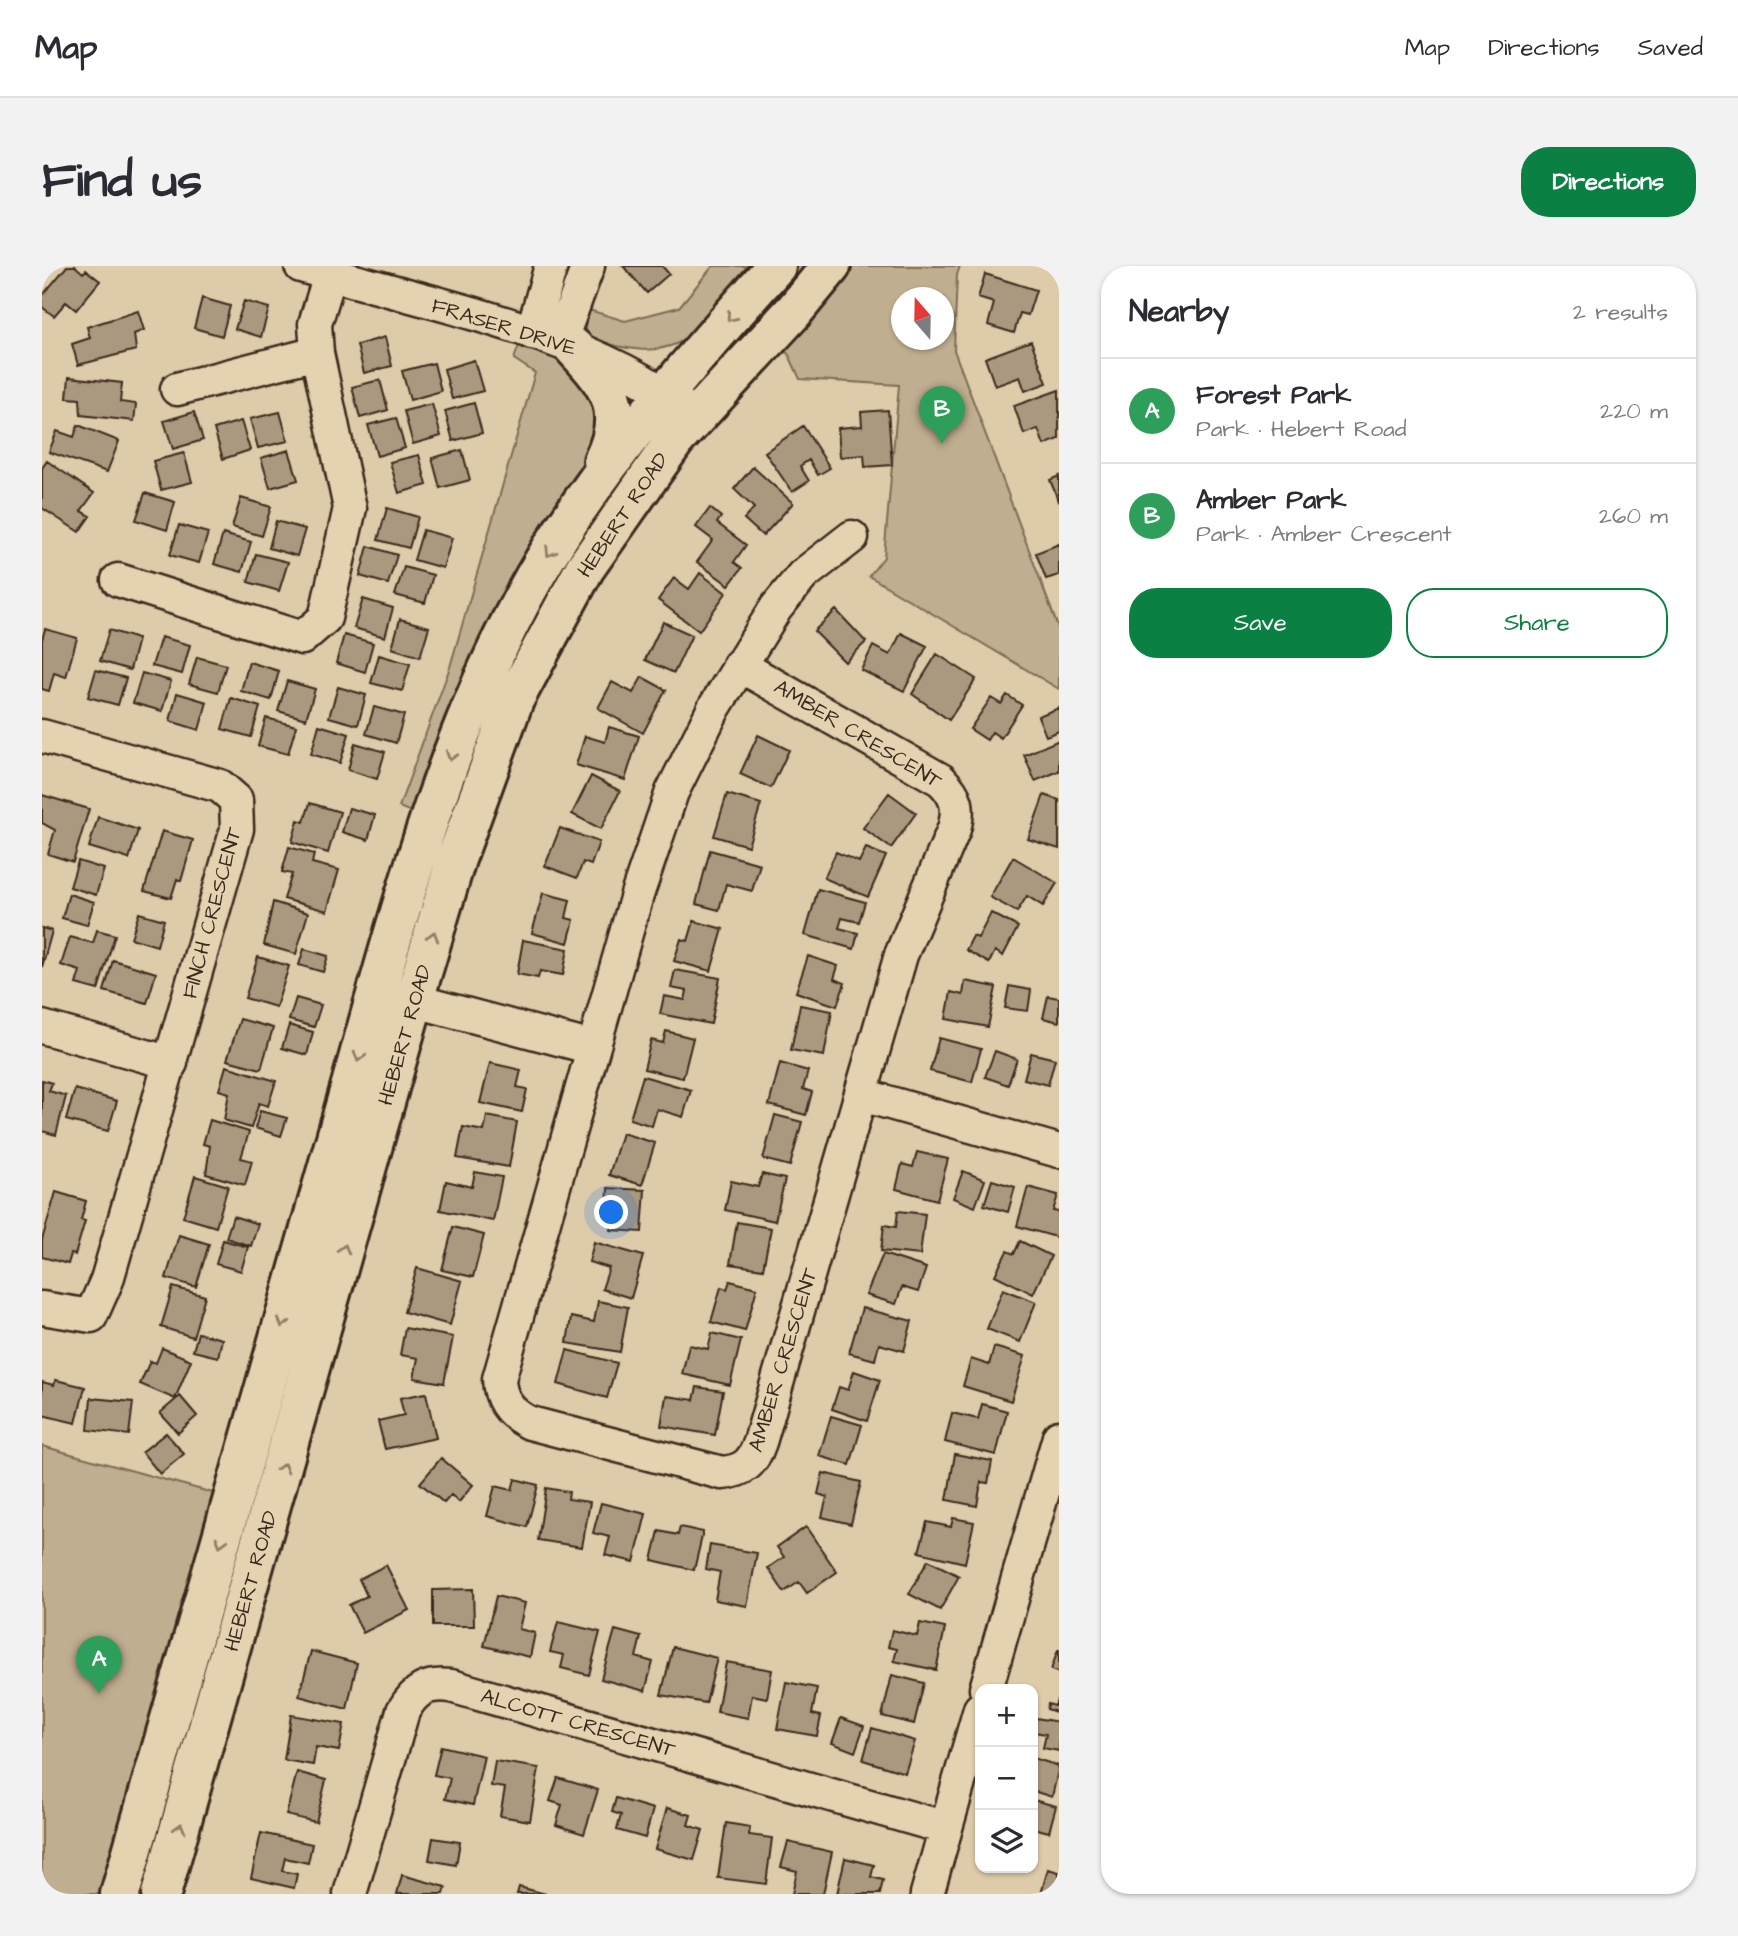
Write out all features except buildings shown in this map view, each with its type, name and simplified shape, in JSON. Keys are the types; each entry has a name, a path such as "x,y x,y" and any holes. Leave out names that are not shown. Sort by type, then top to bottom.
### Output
{"main road":[{"name":"HEBERT ROAD","path":"120,1894 378,991 429,819 455,744 486,673 534,577 586,494 664,392 776,266"},
{"name":"HEBERT ROAD","path":"161,1894 414,1000 456,859 514,700 585,568 628,503 695,415 794,312 831,266"},
{"path":"555,341 608,388 616,413 611,444 586,494"}],"street":[{"path":"551,266 555,341"},
{"path":"555,341 587,266"},
{"path":"118,580 302,638 325,618 349,508 317,352 315,270"},
{"name":"FRASER DRIVE","path":"315,270 555,341 664,392 695,415"},
{"path":"177,389 317,352"},
{"name":"AMBER CRESCENT","path":"739,665 941,780 956,798 958,807 954,828 908,933 756,1453 741,1470 709,1472 530,1423 517,1417 502,1398 499,1379 648,860 672,792 739,665 776,608 803,575 852,537"},
{"name":"FINCH CRESCENT","path":"42,736 220,786 236,800 237,829 107,1280 91,1316 42,1308"},
{"path":"378,991 593,1048"},
{"path":"42,1027 171,1063"},
{"path":"862,1095 1059,1151"},
{"path":"987,1684 1059,1437"},
{"name":"ALCOTT CRESCENT","path":"350,1894 403,1711 419,1690 435,1685 451,1686 946,1828"},
{"path":"927,1894 975,1726"}],"shaded area":[{"path":"713,266 759,266 721,309 687,339 668,347 646,350 620,347 588,337 584,320 589,310 625,321 679,307"},
{"path":"793,266 814,266 711,376 691,384"},
{"path":"848,266 960,266 957,275 954,350 1059,630 1059,689 869,576 884,557 899,385 800,379 789,355 779,345"},
{"path":"521,340 545,347 589,383 601,434 418,815 399,807 450,667 535,373 514,359"},
{"path":"42,1446 213,1493 100,1894 42,1894"}],"place":[{"name":"Amber Park","path":"942,444"},
{"name":"Forest Park","path":"99,1694"}]}
